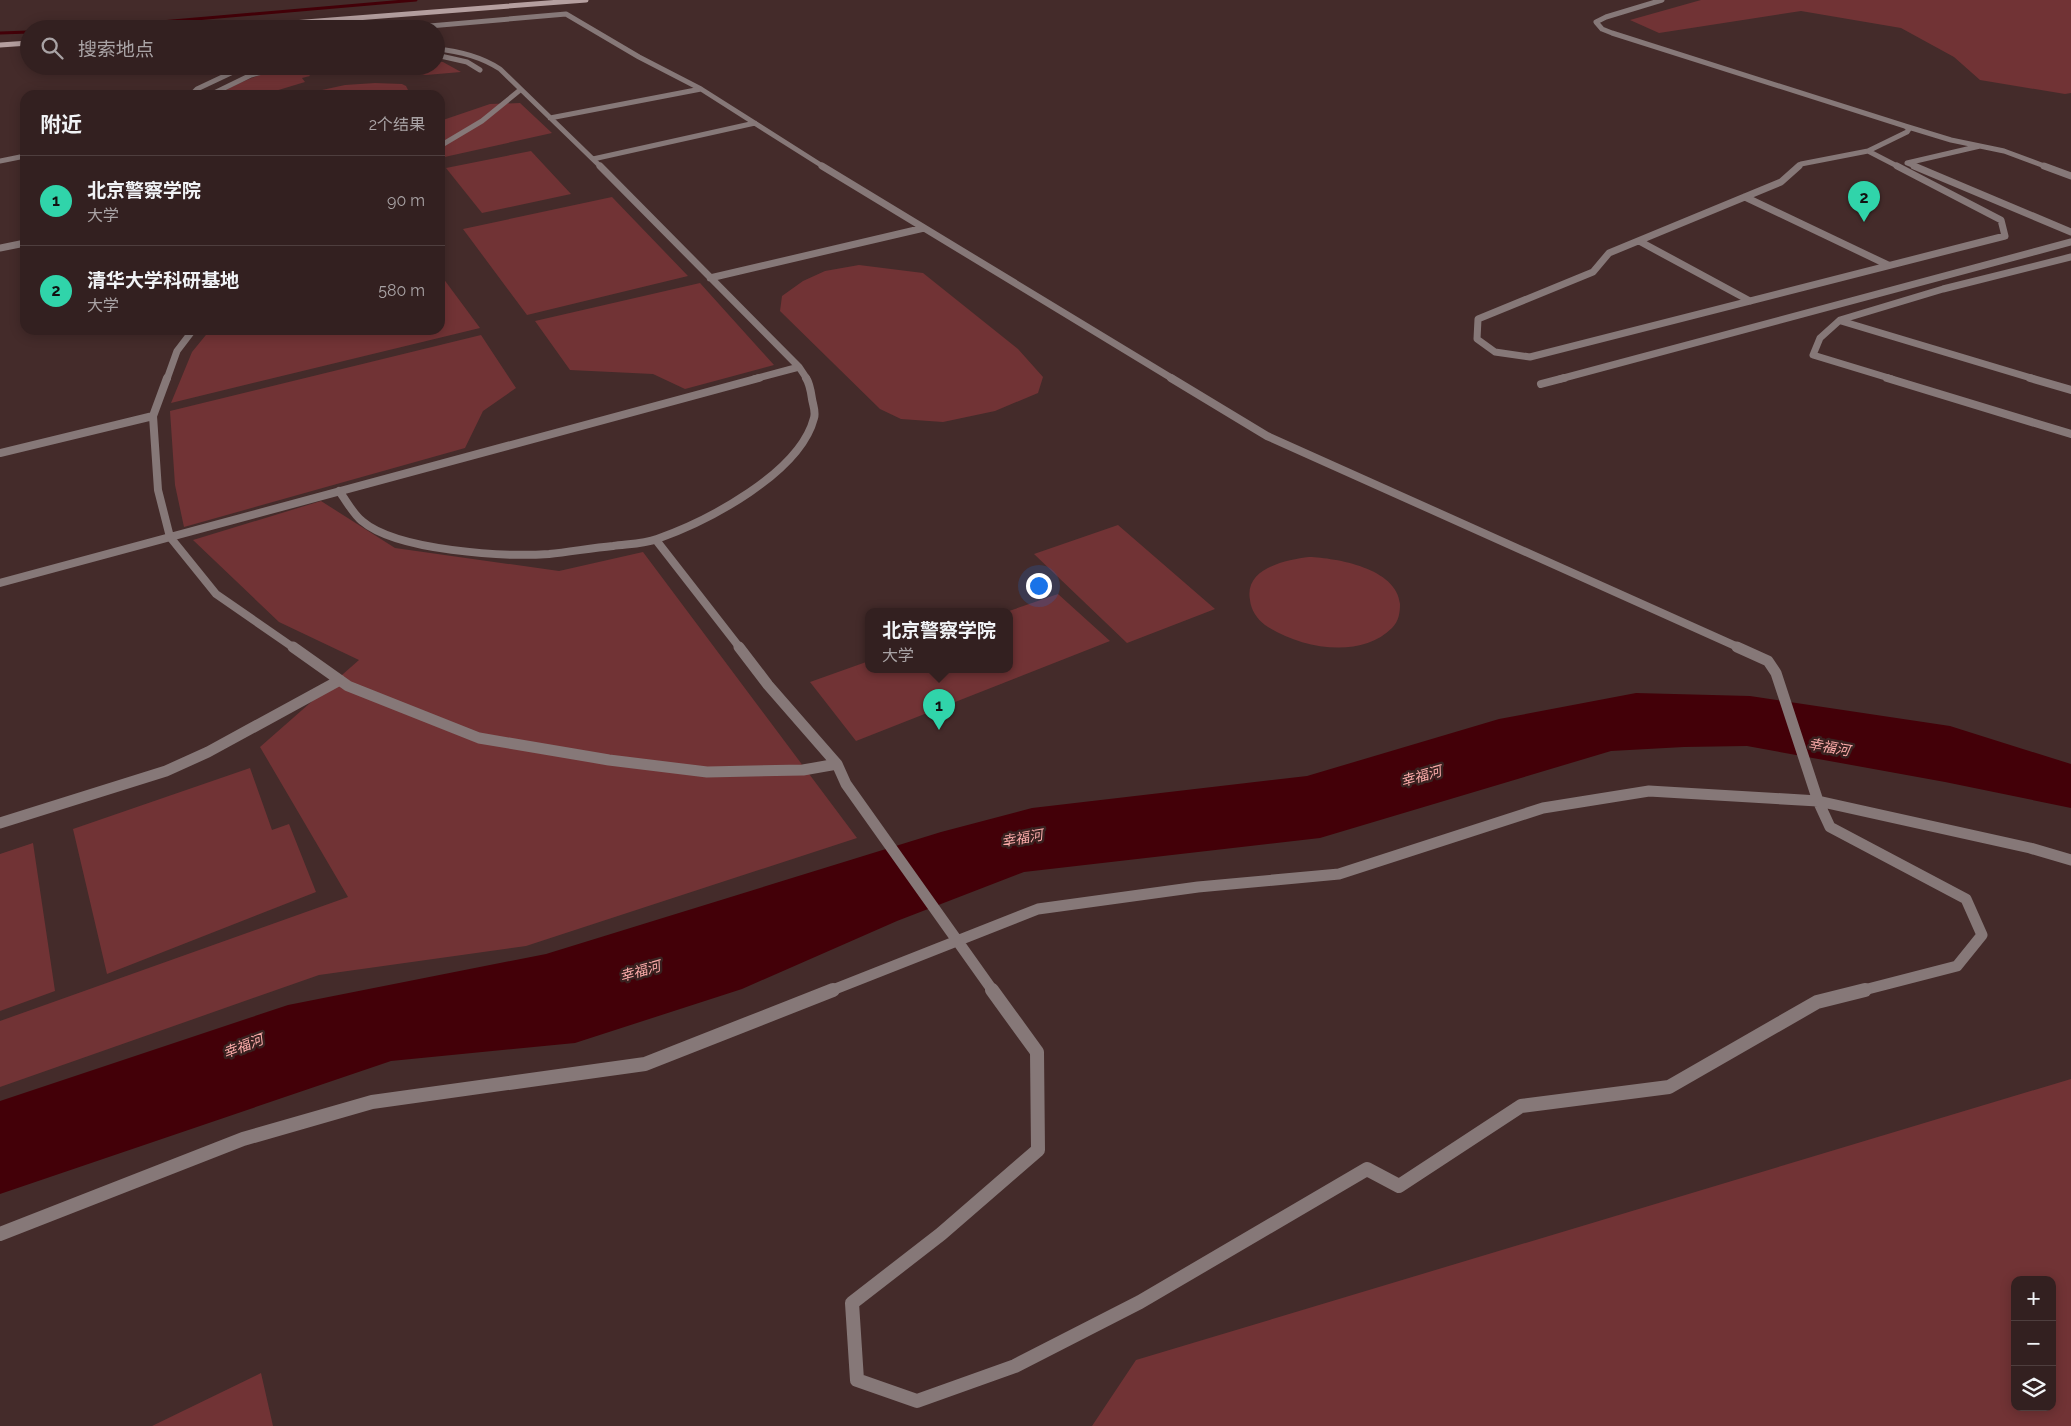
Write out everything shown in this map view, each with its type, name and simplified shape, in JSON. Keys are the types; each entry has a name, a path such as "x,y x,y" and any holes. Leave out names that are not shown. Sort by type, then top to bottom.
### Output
{"main road":[{"path":"328,20 586,0"},
{"path":"0,45 20,44"}],"street":[{"path":"1662,0 1606,17 1596,22 1597,26 1618,35 1905,126 1951,140 2021,156 2071,176"},
{"path":"445,25 566,14 639,57 701,89 924,228 1267,436 1768,661 1776,673 1818,802 1830,827 1966,900 1982,935 1957,966 1817,1002 1669,1087 1521,1106 1399,1186 1367,1169 1140,1302 1016,1366 917,1401 857,1380 852,1303 940,1234 1038,1150 1037,1052 846,784 837,764 768,685 656,540"},
{"path":"339,491 361,521 384,534 413,543 484,553 548,554 656,540 710,515 741,498 770,478 789,459 807,435 814,416 810,383 799,368 593,159 500,69 489,61 445,50"},
{"path":"445,58 467,62 480,70"},
{"path":"196,90 227,75"},
{"path":"220,90 251,75"},
{"path":"550,118 701,89"},
{"path":"445,144 461,137 494,114 520,90"},
{"path":"593,159 754,123"},
{"path":"1868,151 2001,220 2005,236 1530,356 1498,354 1486,348 1477,338 1478,319 1593,272 1609,253 1781,182 1801,164 1868,151 1907,132 1909,129 1905,126"},
{"path":"1980,146 1907,163 2071,232"},
{"path":"0,161 20,157"},
{"path":"1745,197 1888,266"},
{"path":"710,278 924,228"},
{"path":"1639,241 1750,301"},
{"path":"1540,384 2071,242"},
{"path":"0,248 20,244"},
{"path":"2071,257 1943,290 1840,320 1820,338 1813,355 2071,434"},
{"path":"1840,320 2071,390"},
{"path":"190,335 177,351 153,416 158,490 170,537 216,594 348,686 479,738 609,760 707,772 803,770 837,764"},
{"path":"0,583 799,368"},
{"path":"0,453 153,416"},
{"path":"0,823 166,770 208,752 340,680"},
{"path":"0,1234 243,1139 372,1102 645,1064 1038,909 1198,887 1339,874 1543,808 1649,791 1818,802 2030,848 2071,860"}],"shaded area":[{"path":"1701,0 2071,0 2071,93 2065,94 1980,80 1954,57 1901,28 1801,11 1659,33 1630,20"},
{"path":"445,63 461,72 445,73"},
{"path":"262,75 310,76 302,78 305,82 279,90 226,90"},
{"path":"402,84 408,90 322,90 345,85"},
{"path":"520,103 552,133 445,157 445,119 490,104"},
{"path":"531,151 571,194 482,213 446,168"},
{"path":"612,197 688,276 527,315 463,229"},
{"path":"859,265 923,273 1018,349 1043,377 1038,393 995,411 943,422 901,419 880,409 780,311 782,296 803,281 825,271"},
{"path":"445,281 480,328 171,403 192,352 206,335 445,335"},
{"path":"700,283 774,365 685,389 653,374 570,370 535,321"},
{"path":"481,335 516,388 483,411 465,448 184,527 175,485 170,411"},
{"path":"321,501 395,548 559,571 643,552 857,838 526,946 319,975 0,1087 0,1021 348,897 260,747 359,660 279,622 193,540"},
{"path":"1118,525 1215,609 1127,643 1034,554"},
{"path":"1309,557 1334,560 1364,567 1388,582 1396,592 1400,604 1399,616 1392,628 1379,638 1363,644 1347,647 1329,647 1295,640 1279,633 1259,620 1250,600 1250,589 1253,580 1260,573 1279,563"},
{"path":"1058,594 1110,641 856,741 810,682 865,662 865,673 1013,673 1013,610"},
{"path":"250,768 272,830 289,824 316,892 107,974 73,829"},
{"path":"33,843 55,991 0,1011 0,854"},
{"path":"2071,1079 2071,1426 1092,1426 1136,1360"},
{"path":"261,1373 273,1426 152,1426"}],"water":[{"name":"幸福河","path":"1636,693 1750,696 1950,726 2071,764 2071,808 1945,782 1747,746 1611,751 1320,838 1024,872 897,921 742,989 575,1043 391,1061 0,1194 0,1101 288,1005 546,954 941,832 1032,808 1307,776 1499,719"}],"waterway":[{"path":"184,20 416,0"},
{"path":"0,33 20,32"}],"place":[{"name":"清华大学科研基地","path":"1864,222"},
{"name":"北京警察学院","path":"939,730"}]}
